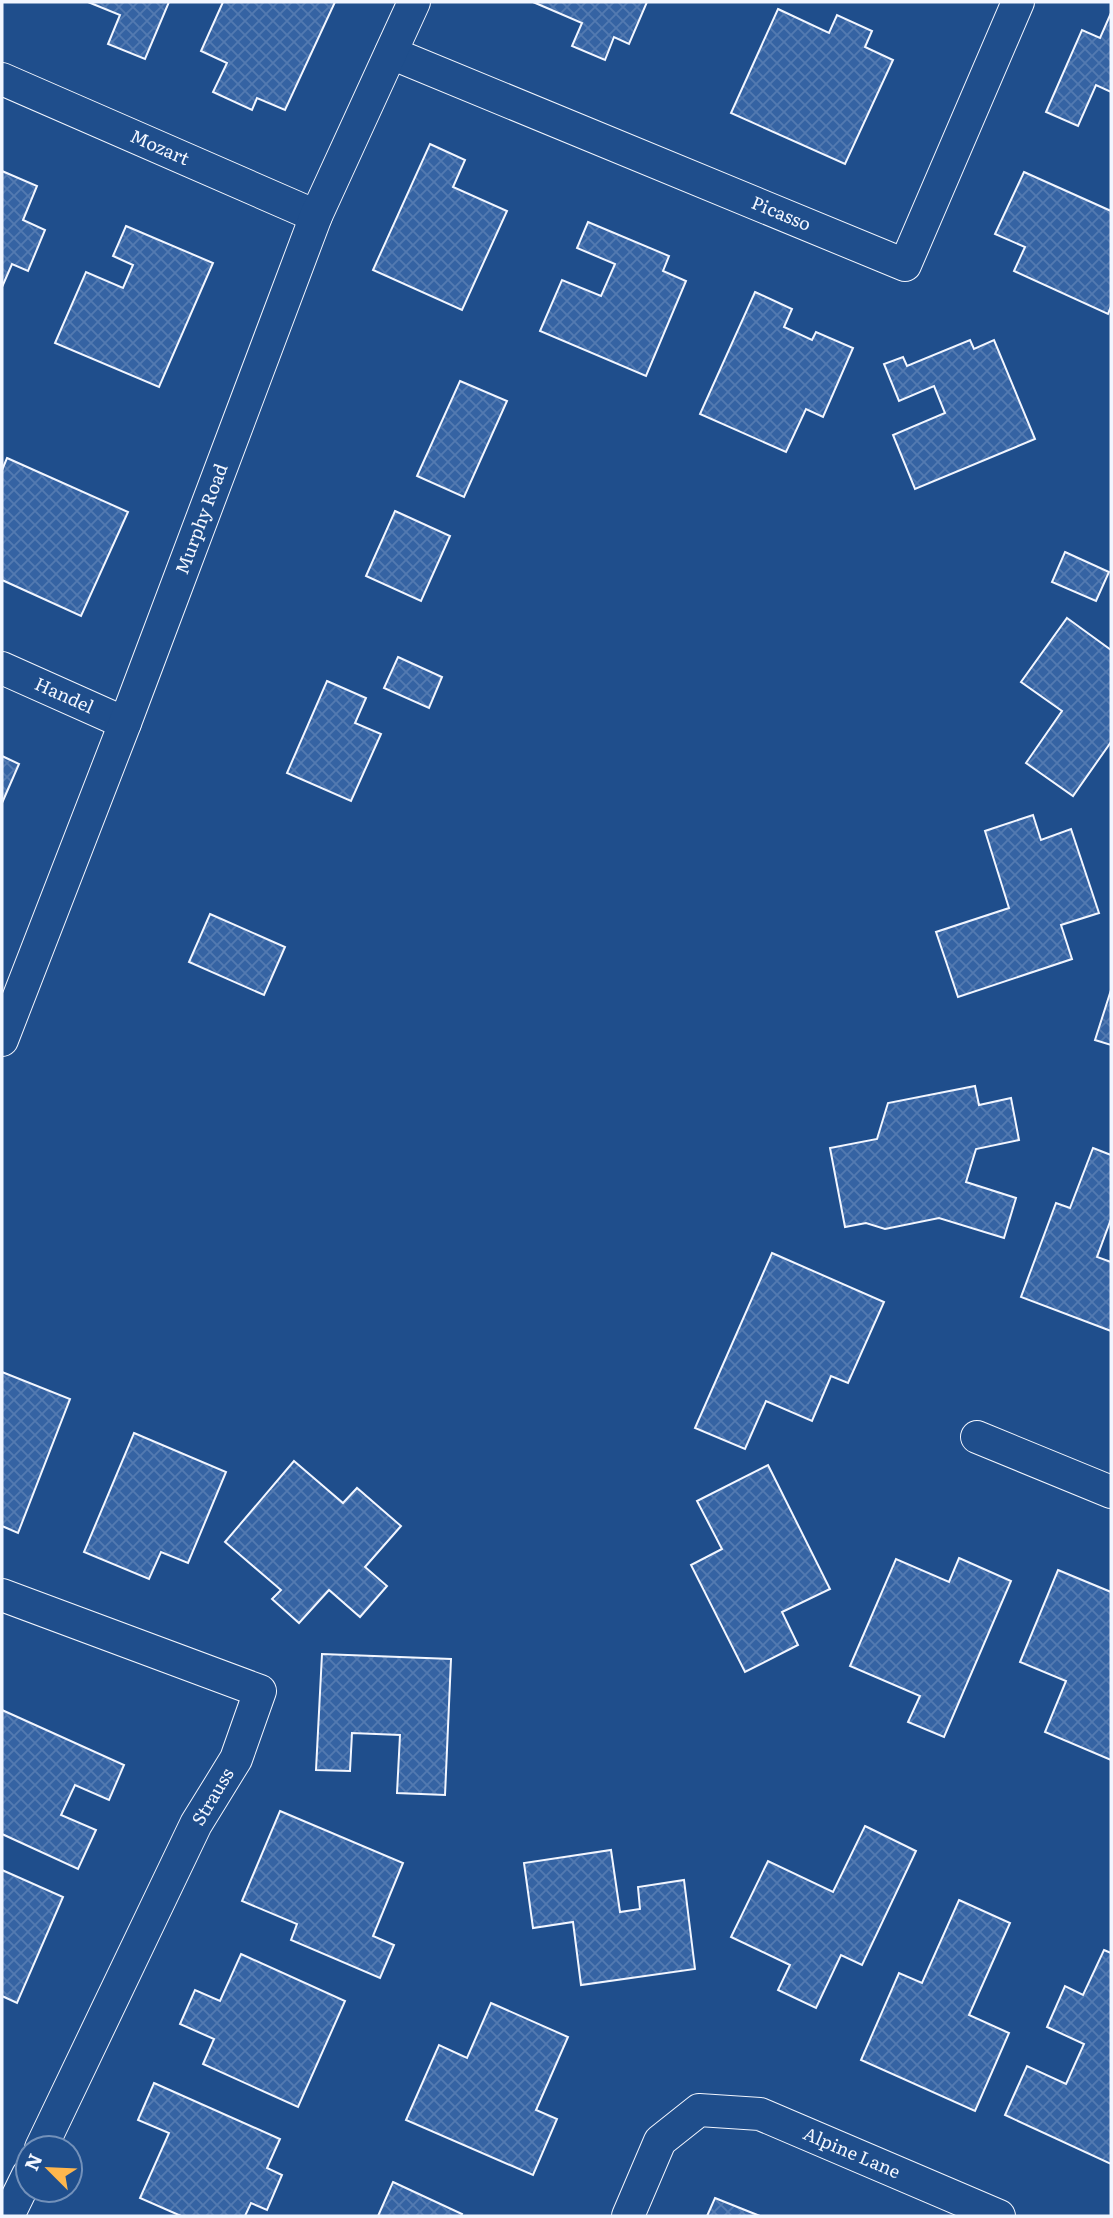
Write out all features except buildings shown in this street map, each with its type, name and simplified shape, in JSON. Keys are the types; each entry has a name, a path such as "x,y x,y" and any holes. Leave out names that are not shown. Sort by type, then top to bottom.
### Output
{"street":[{"name":"Murphy Road","path":"2,1040 316,216 414,2"},
{"name":"Picasso","path":"391,53 905,265 1018,2"},
{"name":"Mozart","path":"2,79 316,216"},
{"name":"Handel","path":"2,668 125,723"},
{"path":"977,1437 1111,1492"},
{"name":"Strauss","path":"2,1595 260,1691 236,1759 196,1824 48,2134"},
{"name":"Alpine Lane","path":"628,2216 660,2141 699,2110 760,2114 999,2216"}]}
